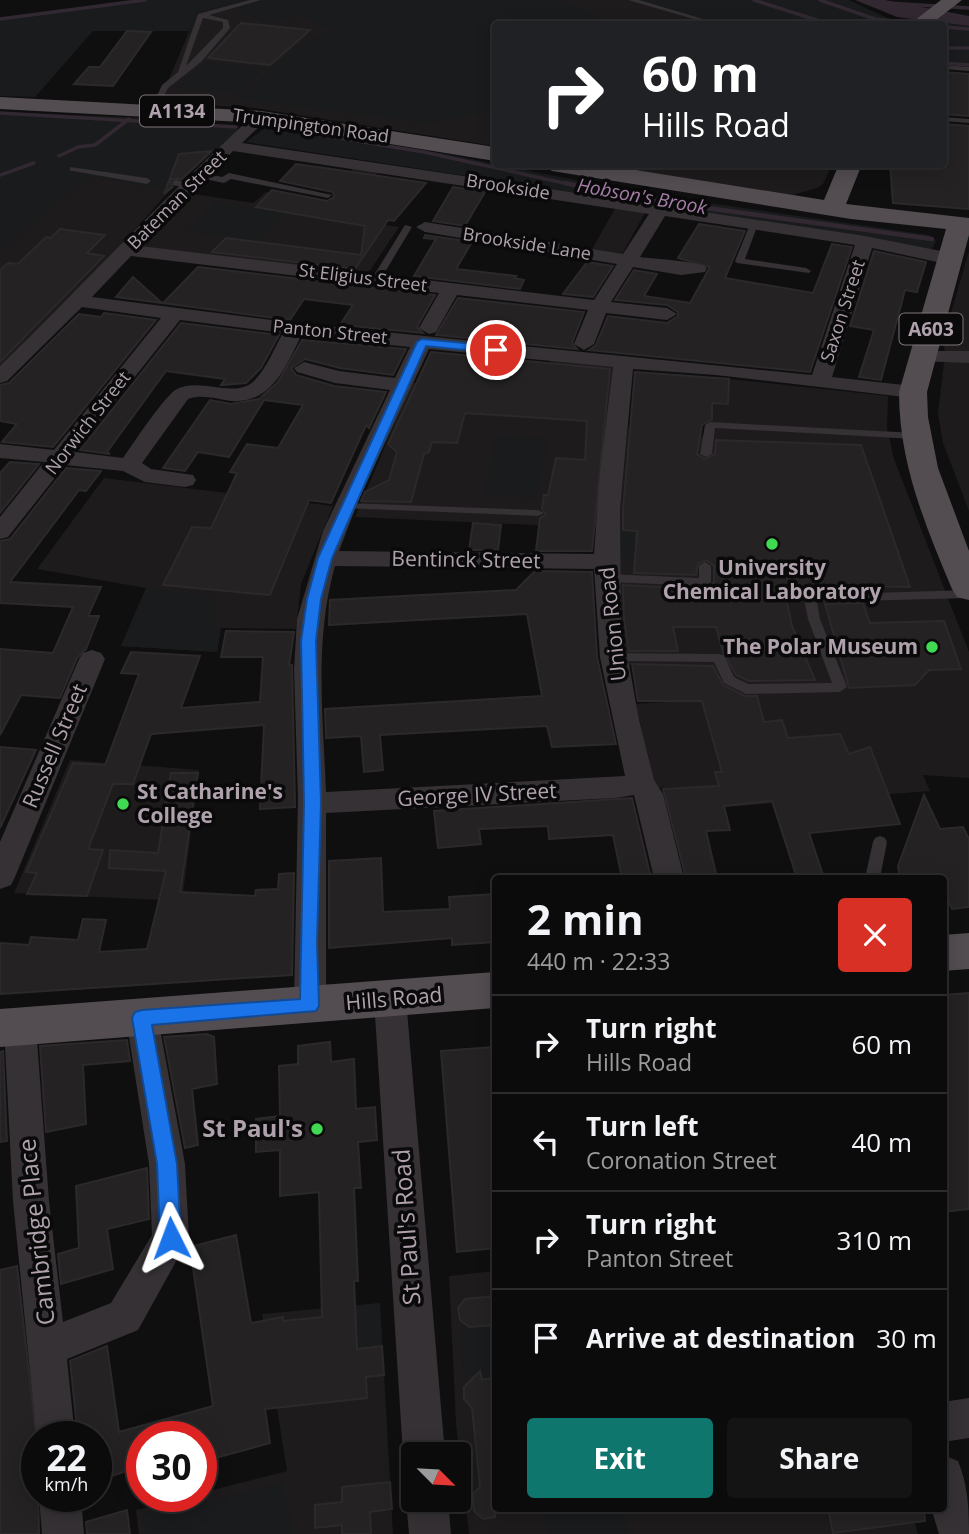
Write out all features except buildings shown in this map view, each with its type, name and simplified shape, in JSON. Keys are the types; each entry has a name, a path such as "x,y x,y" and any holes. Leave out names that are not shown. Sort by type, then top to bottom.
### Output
{"main road":[{"path":"923,21 949,3"},
{"name":"Trumpington Road","path":"0,103 153,109 261,117 492,154"},
{"path":"592,168 832,209 849,168"},
{"name":"A603","path":"832,209 964,224 951,259 913,392 915,436 969,589"},
{"path":"947,953 969,951"},
{"name":"Hills Road","path":"10,1027 142,1018 309,998 390,999 492,990"}],"street":[{"name":"Bateman Street","path":"0,377 128,250 187,181 261,117"},
{"name":"Brookside","path":"230,146 865,241 951,259"},
{"path":"584,344 599,306 660,210"},
{"name":"Brookside Lane","path":"417,227 681,269 698,268"},
{"name":"Saxon Street","path":"820,381 865,241"},
{"name":"St Eligius Street","path":"128,250 667,314"},
{"path":"309,998 312,803 309,641 314,599 325,558 346,506 450,288"},
{"name":"Panton Street","path":"86,292 175,313 295,329 426,335 624,362 913,392"},
{"name":"Norwich Street","path":"0,532 175,313"},
{"path":"130,465 181,395 190,390 244,394 259,388 295,329"},
{"path":"923,357 969,357"},
{"name":"Union Road","path":"624,362 615,432 606,570 613,657 640,783 649,794 668,875"},
{"path":"304,368 320,370 335,377 404,385"},
{"path":"0,451 130,465 145,475 185,480"},
{"name":"Bentinck Street","path":"325,558 606,570"},
{"name":"Russell Street","path":"0,877 9,833 58,745 92,659"},
{"name":"George IV Street","path":"312,803 616,788 640,783"},
{"name":"St Paul's Road","path":"390,999 423,1442"},
{"path":"48,1347 124,1317 171,1238 167,1164 142,1018"},
{"name":"Cambridge Place","path":"10,1027 48,1347 54,1421"},
{"path":"947,1421 969,1418"},
{"path":"947,1490 960,1534"},
{"path":"61,1512 62,1534"},
{"path":"428,1512 430,1534"}],"lane":[{"path":"181,71 197,20 204,15 258,0"},
{"path":"631,0 706,21"},
{"path":"153,109 165,87 181,71 198,61 227,27 226,21 204,15"},
{"path":"947,67 969,69"},
{"path":"947,119 969,121"},
{"path":"73,169 147,181"},
{"path":"187,181 224,180 229,176 328,195"},
{"path":"754,224 740,261 806,271"},
{"path":"376,280 417,227"},
{"path":"706,454 710,425 915,436"},
{"path":"346,506 538,513"},
{"path":"606,570 705,582 705,566"},
{"path":"613,657 719,658 729,680 746,689 840,687 814,619 810,598 969,594"},
{"path":"873,875 880,842"},
{"path":"95,1004 309,998 492,975"}],"shaded area":[{"path":"132,0 244,0 197,13 189,31 93,31 35,97 0,96 0,19"},
{"path":"244,0 641,0 708,21 492,21 492,146 254,108 152,102 169,79 197,13"},
{"path":"263,0 297,16 268,24 234,8"},
{"path":"267,0 558,0 594,14 602,21 492,21 492,111 431,123 238,99 297,46 335,30 389,14 329,30"},
{"path":"636,0 849,0 894,21 708,21"},
{"path":"855,0 885,0 969,16 969,26 947,23 947,21 897,17"},
{"path":"947,23 969,26 969,66 947,65"},
{"path":"204,62 265,68 239,94 176,87"},
{"path":"0,112 145,118 239,126 178,181 76,296 0,370"},
{"path":"0,115 239,129 171,190 88,176 0,251"},
{"path":"276,126 350,142 441,153 492,163 492,168 515,168 634,192 929,235 936,241 931,251 868,238 246,142 265,128"},
{"path":"354,167 379,171 368,184 352,220 399,227 367,275 141,248 188,193 253,203 266,192 327,202 323,208 344,186 339,185"},
{"path":"617,168 831,168 823,184 792,195"},
{"path":"215,202 282,213 260,240 189,231"},
{"path":"616,207 646,211 621,256 591,251"},
{"path":"969,251 969,355 945,352 943,341"},
{"path":"949,359 969,359 969,511 943,443 938,414 944,363"},
{"path":"551,360 618,364 601,528 355,517 412,383 539,391"},
{"name":"University Chemical Laboratory","path":"710,377 888,396 887,428 894,459 969,652 969,778 923,775 930,791 698,809 693,787 652,788 634,704 683,701 637,701 632,665 620,665 618,530 628,428 706,436"},
{"path":"497,435 547,439 537,498 484,494"},
{"path":"104,478 333,506 301,584 296,629 221,628 217,652 121,646 146,588 37,569"},
{"path":"618,530 637,531 635,560 615,558"},
{"path":"146,588 213,596 215,627 221,628 217,652 121,646"},
{"name":"St Catharine's College","path":"70,760 199,770 182,901 14,893"},
{"path":"492,1271 492,1512 912,1512 918,1534 469,1534 466,1512 471,1512 471,1442 458,1442 449,1276"},
{"path":"380,1303 393,1534 139,1534 136,1512 217,1512 217,1489 287,1471 262,1314"},
{"path":"380,1303 382,1346 357,1349 355,1306"},
{"path":"461,1321 469,1327 487,1326 488,1330 492,1329 492,1378 482,1380 480,1373 464,1377"},
{"path":"282,1483 293,1534 145,1534 143,1515 156,1512 217,1512 217,1498"},
{"path":"624,1512 628,1534 549,1534 543,1515"}],"waterway":[{"path":"0,19 145,0"},
{"path":"754,0 820,21"},
{"path":"820,0 875,19 894,21"},
{"path":"887,3 969,8"},
{"path":"947,27 969,29"},
{"path":"947,48 969,48"},
{"path":"947,63 969,65"},
{"name":"Hobson's Brook","path":"0,113 127,121"},
{"path":"59,156 78,147 95,145 127,121"},
{"name":"Hobson's Brook","path":"127,121 236,127"},
{"name":"Hobson's Brook","path":"271,127 424,152 492,167"},
{"path":"0,175 34,163"},
{"name":"Hobson's Brook","path":"496,168 573,185"},
{"name":"Hobson's Brook","path":"565,183 634,198 932,239"}],"place":[{"name":"University Chemical Laboratory","path":"772,544"},
{"name":"The Polar Museum","path":"932,647"},
{"name":"St Catharine's College","path":"123,804"},
{"name":"St Paul's","path":"317,1129"}],"route":[{"path":"171,1238 167,1164 142,1018 310,1006 308,943 312,803 309,641 314,599 325,558 346,506 422,342 496,350"}]}
